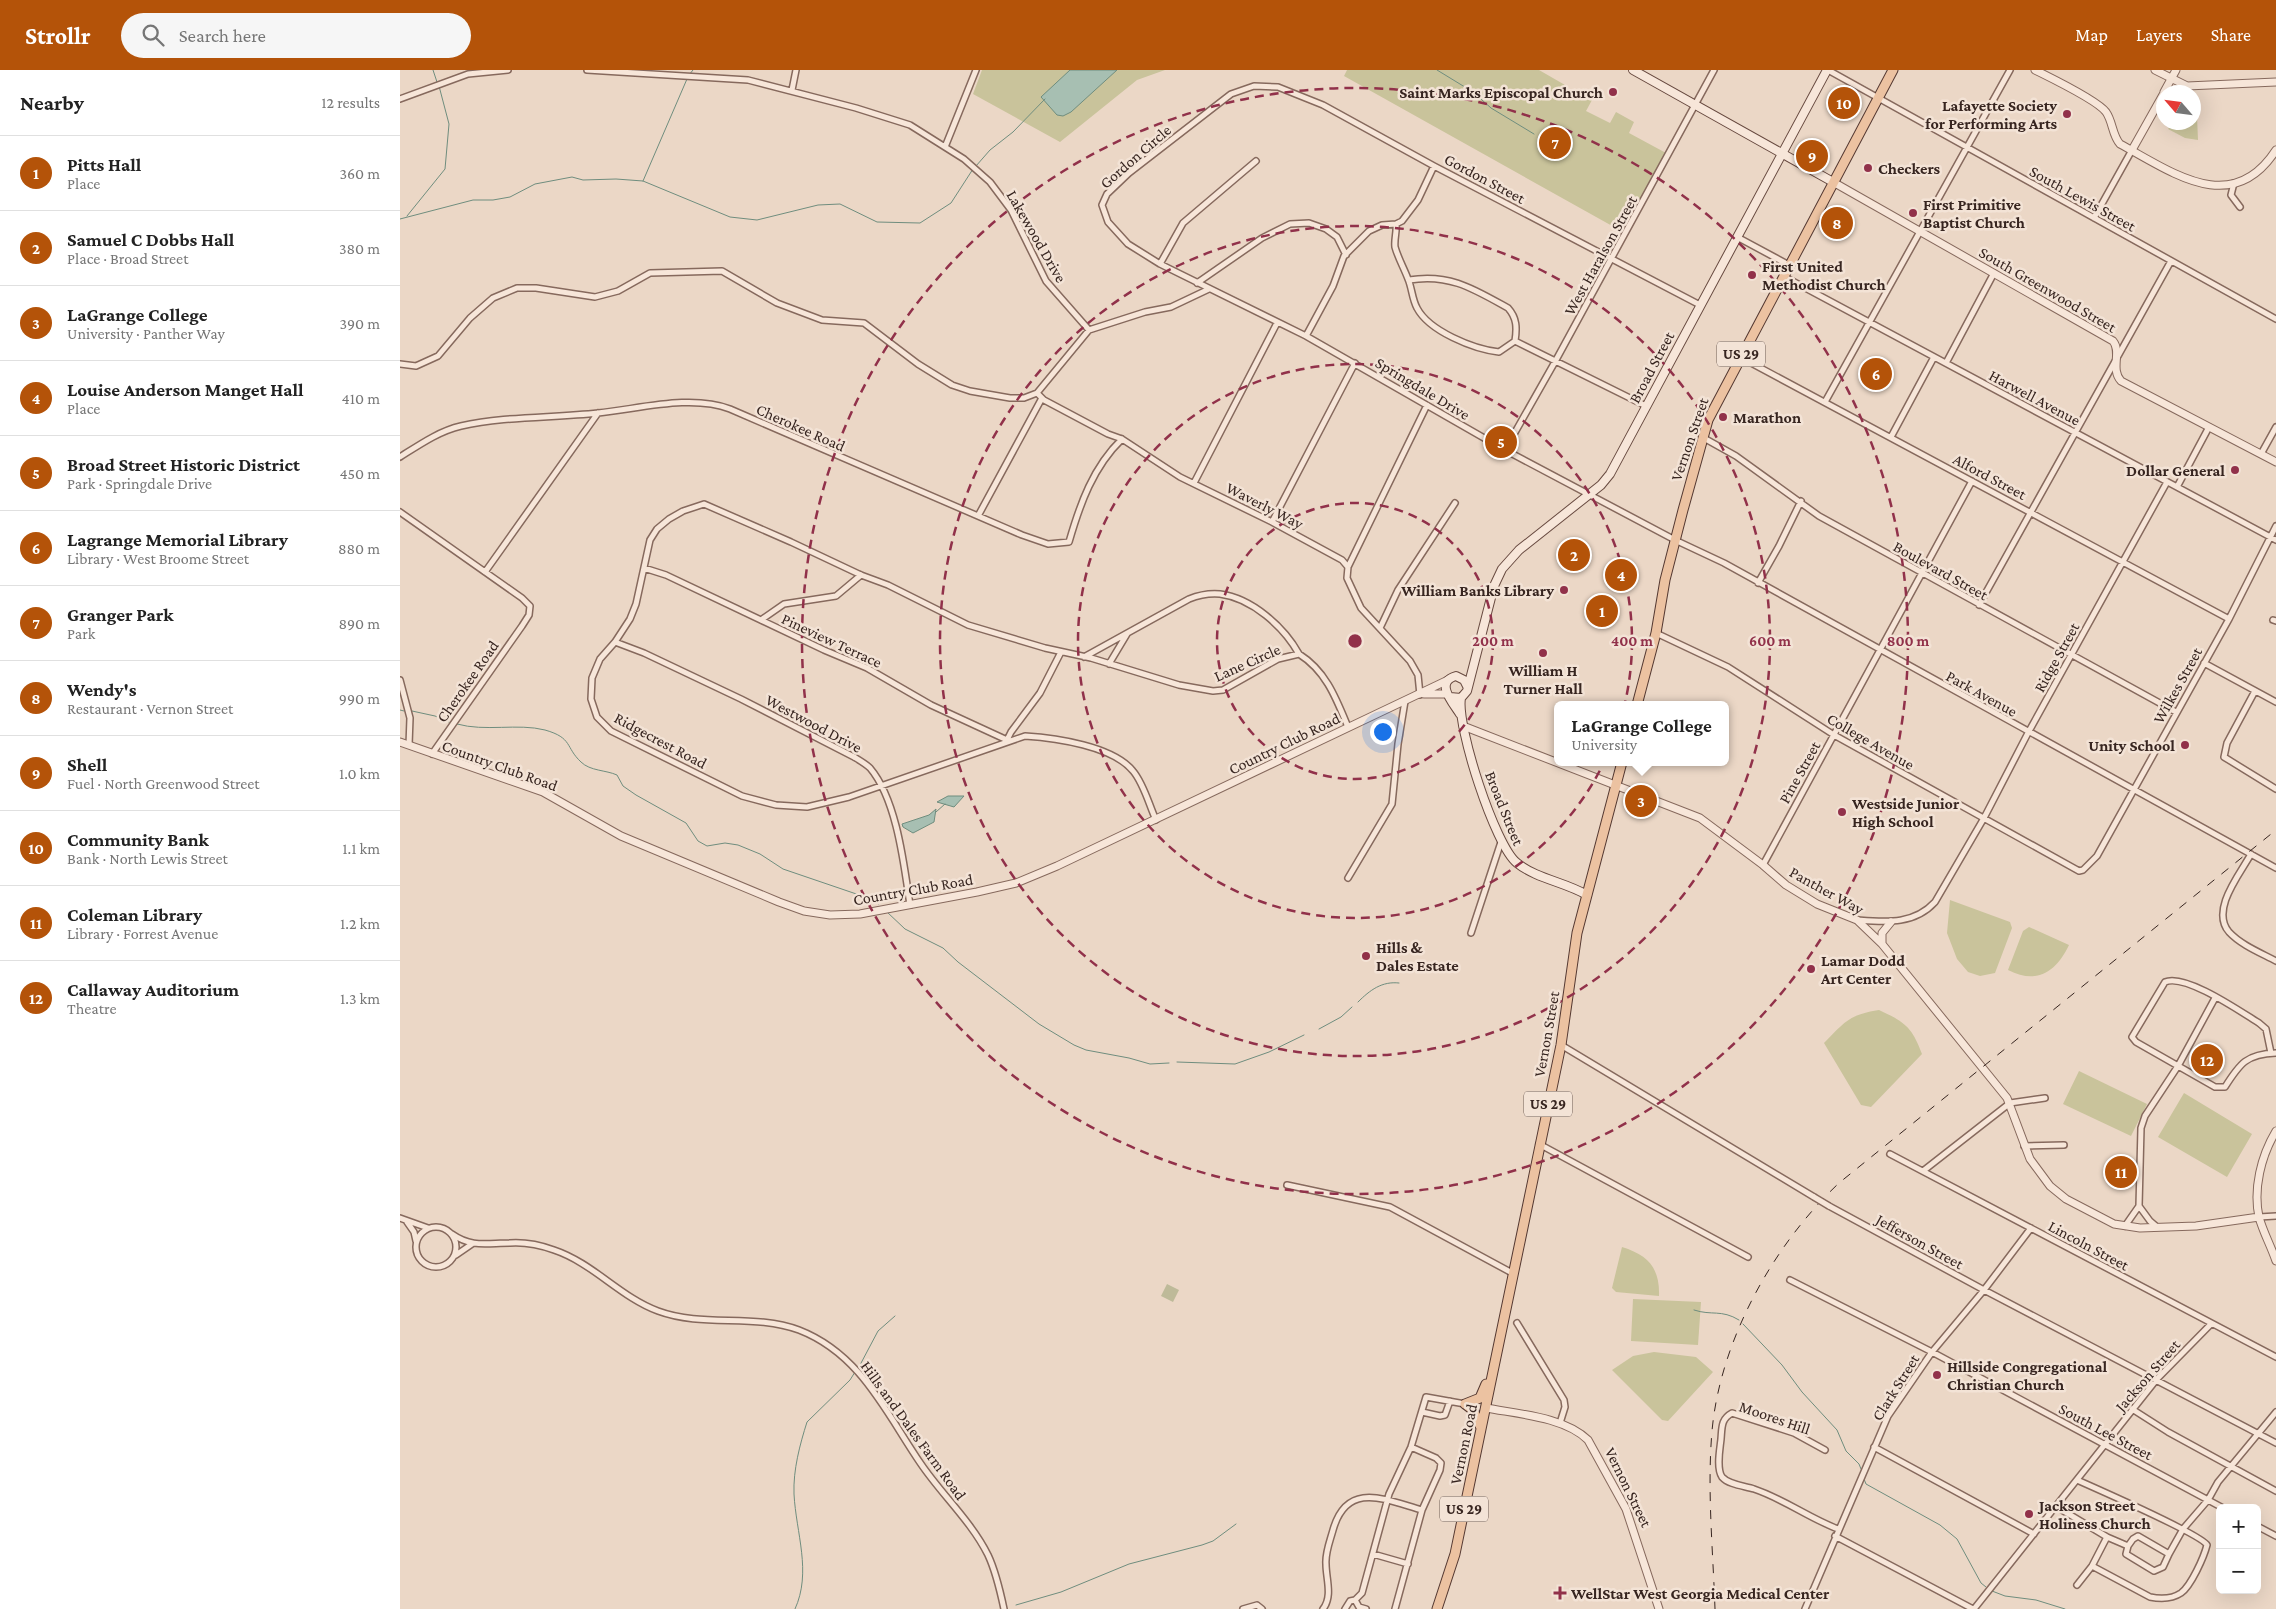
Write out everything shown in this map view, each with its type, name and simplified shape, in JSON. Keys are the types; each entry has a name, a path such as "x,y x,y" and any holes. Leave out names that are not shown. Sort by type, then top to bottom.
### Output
{"main road":[{"path":"1633,70 1833,182"},
{"name":"Broad Street","path":"1467,686 1494,586 1504,565 1519,550 1601,485 1610,474 1827,70"},
{"name":"Vernon Street","path":"1638,701 1656,633 1675,540 1702,437 1711,411 1893,70"},
{"name":"Broad Street","path":"1459,677 1466,671 1476,652"},
{"path":"1453,677 1459,677 1467,686 1467,691 1462,698 1448,695 1445,688 1448,680 1453,677"},
{"name":"Broad Street","path":"1448,695 1461,715 1474,768 1501,842 1509,856 1522,867 1576,888 1587,895"},
{"name":"Broad Street","path":"1461,715 1462,698"},
{"name":"Vernon Street","path":"1506,1312 1539,1144 1561,1045 1578,933 1621,766"},
{"name":"Vernon Road","path":"1437,1609 1455,1554 1506,1312"},
{"path":"1465,1404 1480,1398 1495,1361"},
{"path":"1465,1404 1478,1417 1482,1428"}],"street":[{"path":"400,99 468,74 508,70"},
{"name":"Lakewood Drive","path":"588,70 748,80 792,90 910,125 964,159 990,182 1011,210 1046,281 1089,330"},
{"path":"792,90 796,70"},
{"path":"945,147 976,70"},
{"name":"West Haralson Street","path":"1505,450 1612,260 1714,70"},
{"name":"South Lewis Street","path":"1827,70 2276,319"},
{"path":"1826,402 2010,70"},
{"path":"2035,70 2103,109 2110,120 2116,140 2179,176 2202,185 2214,186 2234,183 2258,171 2276,150"},
{"path":"2155,70 2187,86 2276,82"},
{"path":"2168,85 2176,70"},
{"name":"Gordon Street","path":"1254,86 1278,87 1323,106 1700,305"},
{"name":"Gordon Circle","path":"1209,289 1160,264 1128,244 1108,222 1102,205 1103,200 1129,173 1195,121 1231,94 1254,86"},
{"path":"2094,218 2156,107"},
{"path":"1160,264 1184,224 1256,161"},
{"path":"1306,336 1333,286 1346,255 1369,231 1382,225 1396,224 1411,212 1434,166"},
{"name":"South Greenwood Street","path":"1833,182 2113,341 2116,346 2116,373 2121,381 2276,462"},
{"path":"2234,183 2231,195 2240,207"},
{"path":"1197,283 1262,238 1290,224 1309,223 1326,229 1337,237 1346,255"},
{"path":"1396,224 1395,245 1409,280 1416,306 1422,316 1434,327 1485,351 1499,352 1515,341"},
{"path":"1737,237 1789,265"},
{"path":"1979,605 2171,261"},
{"path":"400,364 416,366 438,356 470,318 493,298 517,288 536,288 595,297 618,291 650,273 722,271 777,303 822,320 864,323 918,364 952,385 970,391 1010,398 1024,398 1037,393 1089,330 1139,314 1171,308 1209,289"},
{"path":"1946,364 1994,273"},
{"name":"Harwell Avenue","path":"1783,276 2276,540"},
{"path":"1409,280 1435,278 1454,281 1508,308 1516,322 1515,341"},
{"name":"Springdale Drive","path":"1209,289 1306,336 1505,450 1675,540"},
{"path":"1194,483 1277,323"},
{"path":"1515,341 1646,406"},
{"name":"Alford Street","path":"1740,356 2228,619"},
{"path":"1891,437 1934,357"},
{"path":"1272,522 1355,363"},
{"name":"Waverly Way","path":"1037,393 1042,398 1108,434 1122,439 1168,470 1272,522 1342,560 1348,567"},
{"path":"978,516 1042,398"},
{"name":"Cherokee Road","path":"400,457 427,440 462,426 498,420 598,413 693,403 720,405 978,516 1048,544 1069,542 1075,520 1097,467 1122,439"},
{"path":"1422,694 1417,672 1361,608 1347,578 1348,567 1427,405"},
{"path":"485,572 598,413"},
{"path":"2177,487 2208,427"},
{"path":"2261,454 2276,427"},
{"name":"Boulevard Street","path":"1702,437 1736,456 1819,516 2176,712"},
{"name":"Pine Street","path":"1763,865 1972,481"},
{"name":"Ridge Street","path":"1857,920 1891,922 1914,917 1930,907 1947,884 2167,482"},
{"path":"1758,583 1779,546 1800,501"},
{"path":"1380,628 1398,590 1455,503"},
{"name":"Ridgecrest Road","path":"1061,652 968,625 888,585 861,576 791,542 704,504 683,511 657,529 650,540 636,604 630,619 615,642 600,659 592,678 591,699 597,716 612,731 742,796 776,805 807,806 849,797 1007,740 1025,736 1050,738 1087,747 1124,761 1135,773 1156,820"},
{"name":"Cherokee Road","path":"400,512 530,606 529,615 432,754"},
{"name":"Wilkes Street","path":"2074,870 2083,870 2097,856 2228,619 2276,526"},
{"name":"Park Avenue","path":"1675,540 1724,564 2276,868"},
{"name":"Pineview Terrace","path":"644,568 666,575 816,647 866,668 931,705 1007,740"},
{"path":"761,620 784,604 836,596 861,576"},
{"path":"1084,657 1189,598 1203,594 1221,594 1240,601 1266,615 1285,631 1299,654"},
{"path":"1109,664 1128,633"},
{"name":"College Avenue","path":"1656,633 1728,667 1834,735 2074,870"},
{"name":"Westwood Drive","path":"615,642 644,652 741,698 854,757 869,767 881,785 894,819 910,905"},
{"path":"1007,740 1040,693 1061,652"},
{"name":"Lane Circle","path":"1061,652 1179,685 1213,691 1223,690 1278,659 1299,654 1314,663 1334,694 1348,727"},
{"path":"2204,663 2276,702"},
{"path":"400,680 410,718 409,746"},
{"name":"Country Club Road","path":"400,742 543,792 621,836 804,911 830,915 860,914 1016,882 1070,861 1448,680"},
{"path":"2255,691 2227,743 2224,757 2276,789"},
{"name":"Country Club Road","path":"1422,694 1448,695"},
{"path":"1348,878 1392,804 1398,744 1405,702"},
{"name":"Panther Way","path":"1464,726 1554,762"},
{"name":"Panther Way","path":"1565,766 1700,818 1763,865 1777,879 1807,898 1857,920 1882,944 1960,1038 2010,1103 2024,1146 2039,1172 2057,1193 2090,1213 2114,1224 2125,1226 2158,1228 2196,1226 2259,1217"},
{"path":"1472,933 1501,842"},
{"path":"2251,854 2225,903 2223,912 2224,923 2228,932 2276,961"},
{"path":"1882,944 1882,933 1891,922"},
{"path":"2168,980 2192,986 2215,998 2266,1029 2274,1053 2253,1056 2244,1061 2224,1086 2215,1088 2136,1042 2132,1037 2159,989 2168,980"},
{"path":"2125,1226 2139,1206 2141,1128 2145,1116 2178,1066 2215,998"},
{"name":"Jefferson Street","path":"1561,1045 1829,1206 1984,1290 2276,1443"},
{"path":"1924,1171 2010,1103 2045,1098"},
{"path":"2276,1131 2270,1141 2256,1188 2259,1217 2276,1260"},
{"path":"1539,1144 1748,1257"},
{"path":"2024,1146 2064,1145"},
{"name":"Lincoln Street","path":"1890,1154 2276,1357"},
{"path":"1287,1185 1390,1207 1514,1274"},
{"path":"2139,1206 2158,1228"},
{"path":"2259,1217 2276,1216"},
{"name":"Hills and Dales Farm Road","path":"400,1218 428,1228 441,1227 472,1244 520,1243 550,1248 576,1260 624,1294 658,1311 699,1321 744,1319 777,1324 807,1333 834,1349 856,1367 868,1382 921,1464 979,1540 996,1574 1004,1609"},
{"path":"407,1222 414,1232 418,1256 425,1264 431,1266 444,1265 472,1244"},
{"path":"416,1243 420,1234 428,1228"},
{"name":"Clark Street","path":"1805,1609 1874,1447 1899,1397 1932,1352 1984,1290 2031,1228"},
{"path":"452,1234 456,1243 454,1256"},
{"name":"South Lee Street","path":"1790,1280 1932,1352 2216,1504"},
{"path":"1517,1323 1564,1400 1565,1407 1560,1423"},
{"name":"Jackson Street","path":"1973,1609 2057,1507 2132,1409 2211,1324"},
{"path":"1344,1609 1362,1592 1388,1501 1397,1475 1411,1447 1426,1397 1465,1404"},
{"path":"1422,1412 1440,1416 1445,1415 1449,1410 1450,1401"},
{"name":"Vernon Street","path":"1486,1408 1560,1423 1584,1436 1609,1474 1632,1525 1659,1609"},
{"path":"2132,1409 2168,1432 2276,1491"},
{"path":"2169,1554 2138,1536 2132,1539 2126,1554 2154,1571 2163,1567 2183,1529 2208,1500 2218,1482 2276,1412"},
{"name":"Moores Hill","path":"1825,1450 1794,1433 1732,1413 1726,1416 1722,1424 1719,1467 1721,1475 1728,1481 1761,1491 1821,1523 1838,1529"},
{"path":"1395,1609 1422,1510 1440,1470 1441,1463 1436,1458 1411,1447"},
{"path":"1874,1447 2034,1534"},
{"path":"2077,1480 2183,1529 2205,1541 2207,1545 2195,1572 2183,1592 2175,1597 2158,1599 2150,1597 2092,1566"},
{"path":"1324,1609 1329,1597 1326,1557 1337,1517 1348,1503 1361,1497 1374,1497 1422,1510"},
{"path":"2057,1507 2107,1537 2128,1546"},
{"path":"2261,1528 2276,1536"},
{"path":"1835,1536 1973,1609"},
{"path":"2077,1585 2092,1566 2107,1537"},
{"path":"1373,1554 1408,1564"},
{"path":"1355,1600 1359,1607 1366,1609"},
{"path":"1243,1609 1252,1605 1257,1605 1262,1609"}],"shaded area":[{"path":"982,70 1165,70 1137,80 1060,142 973,94"},
{"path":"1070,70 1117,70 1071,112 1063,116 1057,115 1041,97"},
{"path":"1347,70 1539,70 1565,85 1560,97 1568,101 1573,90 1592,100 1586,111 1610,123 1616,112 1634,122 1629,133 1666,153 1623,232 1344,76"},
{"path":"2170,130 2198,130 2198,140 2185,138"},
{"path":"948,796 964,796 954,807 937,802"},
{"path":"936,809 934,822 913,833 903,827 902,824 929,815"},
{"path":"1950,900 2010,922 2012,928 1995,973 1980,976 1968,972 1957,959 1947,933"},
{"path":"2029,927 2069,945 2052,969 2037,976 2018,974 2008,970 2023,931"},
{"path":"1879,1010 1895,1018 1911,1031 1922,1054 1871,1107 1861,1105 1824,1043 1854,1017"},
{"path":"2079,1071 2147,1104 2131,1136 2063,1104"},
{"path":"2184,1093 2252,1134 2227,1177 2158,1137"},
{"path":"1622,1247 1639,1254 1651,1264 1655,1270 1659,1286 1659,1296 1616,1292 1612,1288"},
{"path":"1167,1284 1179,1290 1173,1302 1161,1296"},
{"path":"1633,1299 1701,1302 1698,1345 1631,1341"},
{"path":"1654,1352 1696,1357 1713,1372 1668,1421 1662,1420 1612,1370 1633,1356"}],"waterway":[{"path":"433,70 437,82"},
{"path":"689,75 693,70"},
{"path":"1437,70 1473,92 1491,108 1534,134"},
{"path":"643,181 687,79"},
{"path":"407,216 445,169 449,124 439,86"},
{"path":"976,166 990,150 1013,132 1045,99"},
{"path":"400,219 473,200 493,200 510,197 535,184 572,177 583,180 616,179 643,181 730,217 757,220 818,205 840,204 877,222 920,223 951,203 973,169"},
{"path":"400,710 404,711"},
{"path":"412,711 435,716 449,722"},
{"path":"457,724 479,727 535,728 554,733 568,743 576,757 585,765 617,775 623,786 686,823 698,841 707,846 725,843 738,845 760,854 783,869 874,900 878,904"},
{"path":"936,812 945,804"},
{"path":"887,912 905,929 943,948 958,962 1039,1024 1074,1045 1086,1050 1150,1064 1169,1063"},
{"path":"1358,1002 1377,987 1387,983 1399,983"},
{"path":"1319,1029 1341,1017 1352,1007"},
{"path":"1177,1062 1235,1064 1269,1052 1304,1035"},
{"path":"1694,1310 1727,1315 1739,1320"},
{"path":"860,1365 878,1331 895,1316"},
{"path":"1743,1324 1782,1365 1802,1392 1837,1430 1846,1451 1859,1464 1861,1469"},
{"path":"795,1609 800,1595 803,1567 794,1494 796,1466 800,1448 807,1422 850,1380 855,1372"},
{"path":"1864,1479 1866,1484 1940,1525 1957,1539 1981,1583 1986,1587"},
{"path":"1016,1605 1061,1592 1129,1564 1213,1541 1236,1524"},
{"path":"1992,1591 2005,1596 2036,1600 2065,1609"}],"railway":[{"path":"1715,1609 1710,1475 1712,1431 1717,1397 1738,1329 1754,1296 1792,1235 1839,1183 2276,830"}],"place":[{"name":"Saint Marks Episcopal Church","path":"1613,92"},
{"name":"Community Bank","path":"1844,103"},
{"name":"Lafayette Society for Performing Arts","path":"2067,114"},
{"name":"Granger Park","path":"1555,143"},
{"name":"Shell","path":"1812,156"},
{"name":"Checkers","path":"1868,168"},
{"name":"First Primitive Baptist Church","path":"1913,213"},
{"name":"Wendy's","path":"1837,223"},
{"name":"First United Methodist Church","path":"1752,275"},
{"name":"Lagrange Memorial Library","path":"1876,374"},
{"name":"Marathon","path":"1723,417"},
{"name":"Broad Street Historic District","path":"1501,442"},
{"name":"Dollar General","path":"2235,470"},
{"name":"Samuel C Dobbs Hall","path":"1574,555"},
{"name":"Louise Anderson Manget Hall","path":"1621,575"},
{"name":"William Banks Library","path":"1564,590"},
{"name":"Pitts Hall","path":"1602,611"},
{"name":"William H Turner Hall","path":"1543,653"},
{"name":"Unity School","path":"2185,745"},
{"name":"LaGrange College","path":"1641,801"},
{"name":"Westside Junior High School","path":"1842,812"},
{"name":"Hills & Dales Estate","path":"1366,956"},
{"name":"Lamar Dodd Art Center","path":"1811,969"},
{"name":"Callaway Auditorium","path":"2207,1060"},
{"name":"Coleman Library","path":"2121,1172"},
{"name":"Hillside Congregational Christian Church","path":"1937,1375"},
{"name":"Jackson Street Holiness Church","path":"2029,1514"},
{"name":"WellStar West Georgia Medical Center","path":"1560,1593"}]}
